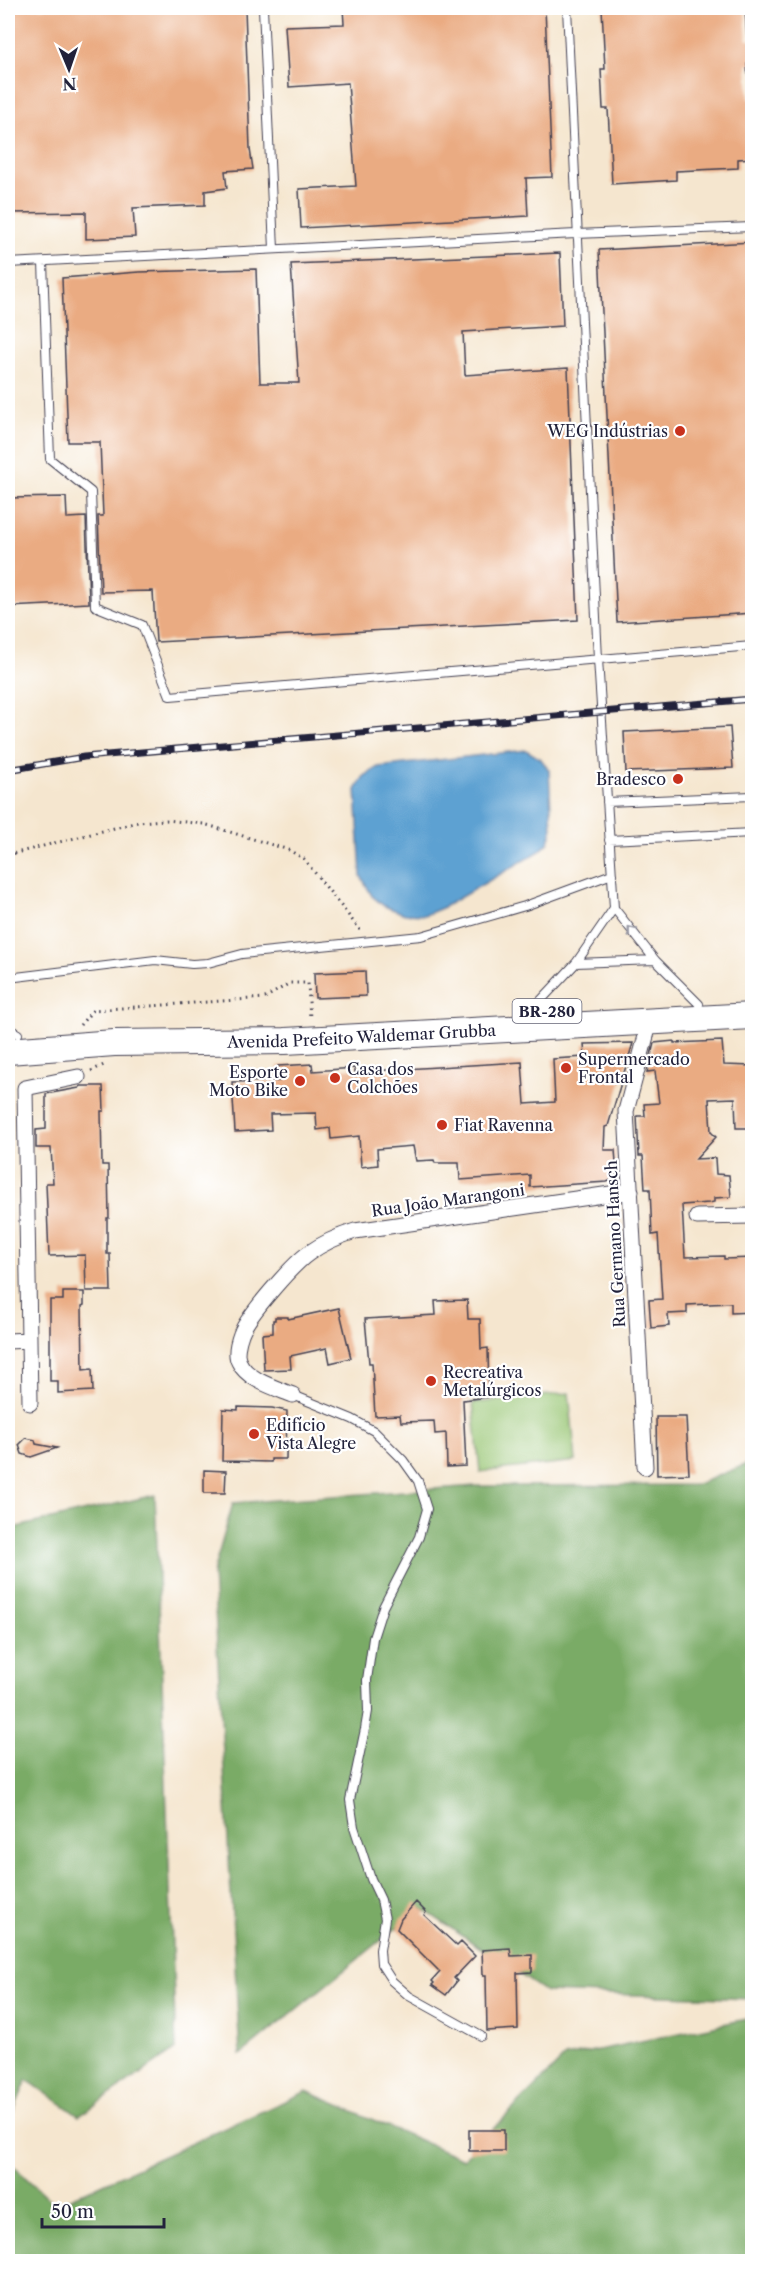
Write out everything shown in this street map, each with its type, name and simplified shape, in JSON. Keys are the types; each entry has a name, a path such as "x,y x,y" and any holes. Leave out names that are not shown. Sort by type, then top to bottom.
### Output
{"highway":[{"name":"Avenida Prefeito Waldemar Grubba","path":"10,1037 75,1031 310,1023 753,1001"},
{"name":"Avenida Prefeito Waldemar Grubba","path":"10,1037 114,1043 285,1041 753,1016"}],"street":[{"name":"Rua Germano Hansch","path":"645,1467 626,1111 650,1021"},
{"path":"30,1402 25,1088 78,1077"},
{"name":"Rua João Marangoni","path":"293,1395 247,1373 238,1361 238,1348 241,1333 258,1308 308,1253 338,1237 355,1232 631,1191"},
{"path":"697,1217 753,1216"},
{"path":"8,1341 29,1340"}],"lane":[{"path":"263,8 274,249"},
{"path":"567,8 598,659 614,908 655,960 699,1004"},
{"path":"8,263 753,227"},
{"path":"43,262 50,459 91,492 95,606 142,625 170,696 753,646"},
{"path":"607,802 753,796"},
{"path":"609,840 753,833"},
{"path":"8,978 155,960 192,964 208,963 242,954 421,936 525,906 612,874"},
{"path":"530,1012 576,963 614,908"},
{"path":"576,963 655,960"},
{"path":"293,1395 374,1431 403,1460 418,1481 427,1509 419,1537 383,1607 373,1638 367,1680 368,1712 350,1800 354,1827 371,1879 381,1900 385,1919 380,1950 381,1964 392,1981 409,1996 481,2036"}],"path":[{"path":"8,855 138,822 166,820 204,824 290,850 304,859 369,942"},
{"path":"75,1031 93,1010 265,998 290,983 308,983 310,1023"}],"green space":[{"path":"569,1393 576,1461 480,1472 473,1403"},
{"path":"752,1462 752,1999 546,1992 421,1908 240,2055 213,1573 233,1503 476,1486 695,1485"},
{"path":"155,1495 176,2049 79,2116 27,2080 8,2124 8,1529"},
{"path":"752,2018 752,2261 8,2261 8,2161 55,2205 307,2091 463,2159 565,2057"}],"water":[{"path":"526,750 541,759 549,770 552,831 549,842 540,851 442,908 425,915 405,914 384,906 372,896 361,876 356,790 364,776 378,767"}],"building":[{"path":"8,8 245,8 250,149 253,169 225,171 227,188 205,191 205,205 133,208 135,237 86,239 86,212 8,213"},
{"path":"343,8 545,8 552,177 526,178 528,216 301,228 299,189 356,186 348,83 289,87 285,26 344,24"},
{"path":"602,8 745,8 747,40 753,40 753,64 747,64 749,99 753,98 753,158 738,159 738,168 676,171 676,180 612,184 608,109 603,109 601,69 605,69"},
{"name":"WEG Indústrias","path":"753,242 753,613 617,622 599,250"},
{"path":"560,253 563,326 463,332 465,375 568,368 578,620 156,642 153,591 101,592 98,516 103,516 100,442 68,442 62,278 139,272 256,269 260,383 299,383 291,264"},
{"path":"66,497 67,518 86,517 89,603 8,607 8,498"},
{"path":"730,727 733,768 626,772 624,732"},
{"path":"365,971 366,996 315,998 314,973"},
{"path":"674,1041 674,1043 722,1041 724,1065 753,1066 753,1128 736,1128 735,1098 709,1099 711,1132 716,1137 696,1159 715,1158 716,1174 729,1175 731,1197 714,1198 714,1202 709,1203 682,1205 685,1257 753,1258 753,1312 731,1313 731,1303 687,1305 687,1313 668,1314 669,1326 651,1328 649,1300 662,1299 658,1234 652,1235 650,1189 645,1189 643,1156 639,1156 637,1116 645,1116 644,1104 659,1103 655,1071 647,1072 654,1043"},
{"path":"633,1043 608,1126 605,1127 604,1150 615,1150 617,1174 614,1179 607,1182 530,1187 530,1175 460,1180 459,1163 435,1163 434,1160 416,1161 413,1146 377,1149 378,1165 361,1167 359,1136 331,1139 330,1128 317,1130 316,1113 270,1114 271,1130 235,1132 232,1082 279,1081 278,1066 312,1064 313,1071 355,1068 355,1072 522,1062 525,1104 555,1102 553,1059 585,1057 584,1044"},
{"path":"81,1086 103,1086 102,1165 108,1165 107,1254 110,1254 111,1291 86,1291 85,1255 49,1256 46,1183 53,1183 51,1148 36,1148 36,1130 46,1129 46,1094"},
{"path":"63,1292 84,1292 84,1305 82,1306 83,1370 92,1369 93,1391 58,1393 58,1381 50,1381 50,1300 63,1300"},
{"path":"467,1300 468,1319 480,1319 481,1349 488,1348 489,1397 463,1400 466,1466 447,1467 446,1433 435,1434 434,1421 401,1422 400,1415 375,1416 372,1363 369,1363 365,1319 436,1315 435,1301"},
{"path":"339,1308 351,1358 330,1363 327,1348 290,1356 291,1369 264,1370 262,1334 273,1333 275,1317 288,1317 288,1319"},
{"name":"Edifício Vista Alegre","path":"238,1407 287,1411 286,1459 271,1459 271,1462 222,1461 223,1409 238,1410"},
{"path":"656,1417 686,1417 689,1474 657,1475"},
{"path":"26,1438 35,1440 36,1444 57,1448 31,1457 22,1454 19,1445"},
{"path":"204,1470 226,1471 225,1493 204,1493"},
{"path":"416,1902 426,1912 424,1915 457,1946 461,1942 475,1956 454,1978 457,1981 446,1995 432,1985 434,1983 432,1981 440,1972 397,1929 401,1919"},
{"path":"510,1948 511,1956 532,1955 532,1972 517,1973 518,2029 487,2031 486,1975 483,1975 482,1950"},
{"path":"469,2130 504,2130 504,2151 469,2151"}],"railway":[{"path":"8,770 84,757 752,699"}],"place":[{"name":"WEG Indústrias","path":"680,431"},
{"name":"Bradesco","path":"678,779"},
{"name":"Supermercado Frontal","path":"566,1068"},
{"name":"Casa dos Colchões","path":"335,1078"},
{"name":"Esporte Moto Bike","path":"300,1081"},
{"name":"Fiat Ravenna","path":"442,1125"},
{"name":"Recreativa Metalúrgicos","path":"431,1381"},
{"name":"Edifício Vista Alegre","path":"254,1434"}]}
